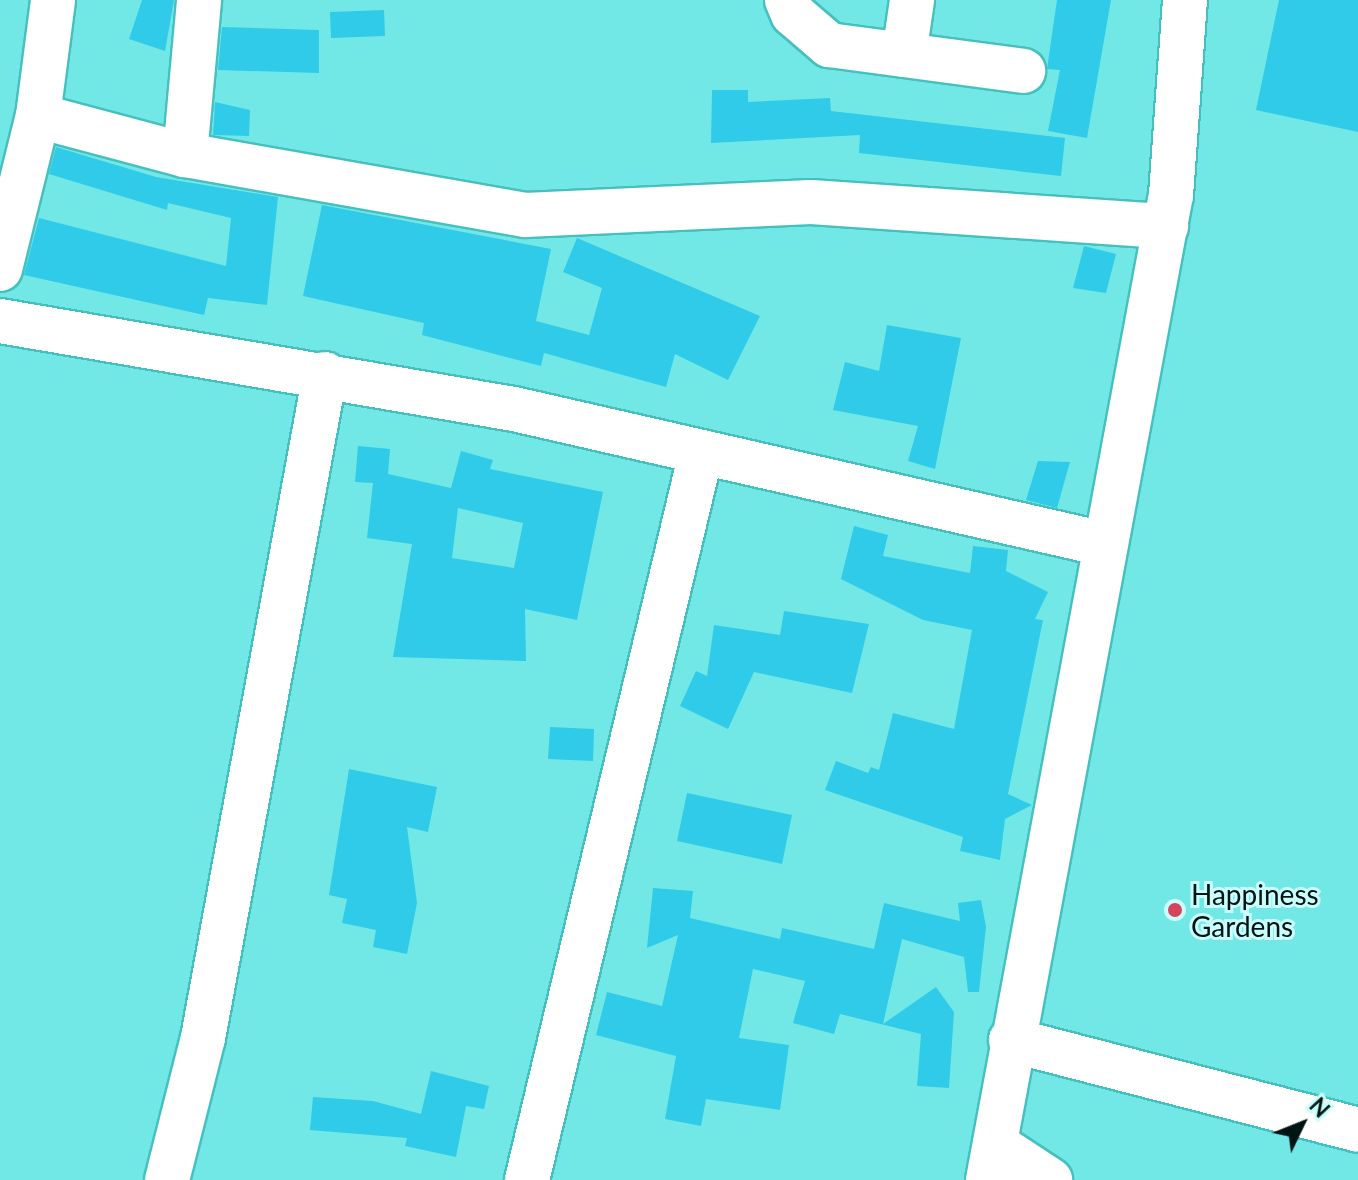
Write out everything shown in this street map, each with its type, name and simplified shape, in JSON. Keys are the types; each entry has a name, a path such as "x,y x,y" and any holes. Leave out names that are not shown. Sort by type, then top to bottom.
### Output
{"street":[{"path":"0,269 38,116 53,0"},
{"path":"185,155 199,0"},
{"path":"787,0 793,14 829,45 1023,71"},
{"path":"904,55 912,0"},
{"path":"1050,1180 992,1162 1011,1040 1166,226 1185,0"},
{"path":"38,116 185,155 525,215 811,202 1166,226"},
{"path":"0,321 325,374 701,453 1104,544"},
{"path":"167,1180 209,1007 325,374"},
{"path":"527,1180 701,453"},
{"path":"1011,1040 1358,1130"}],"building":[{"path":"142,0 174,0 165,51 129,39"},
{"path":"1057,0 1111,0 1087,138 1048,131 1060,70 1047,69"},
{"path":"1279,0 1358,0 1358,132 1256,110"},
{"path":"384,10 385,36 331,38 330,12"},
{"path":"222,27 319,30 319,73 218,70"},
{"path":"712,90 748,90 748,102 830,98 831,111 1065,138 1061,176 859,153 860,135 711,143"},
{"path":"215,102 250,110 249,136 213,135"},
{"path":"56,147 156,177 278,197 267,305 208,298 204,315 24,275 39,218 226,266 231,218 168,203 167,210 49,174"},
{"path":"322,205 551,249 536,321 589,335 602,288 563,272 577,238 760,316 728,380 675,354 666,387 544,353 541,366 422,335 424,323 303,296"},
{"path":"1084,246 1116,254 1106,293 1073,288"},
{"path":"887,325 961,338 935,469 908,461 918,426 833,410 845,362 879,371"},
{"path":"358,446 390,449 388,474 451,488 461,451 493,460 490,469 603,492 577,620 525,609 526,661 393,657 412,544 367,538 373,483 355,482","holes":["458,508 523,523 514,568 452,558"]},
{"path":"1038,461 1070,462 1057,508 1026,500"},
{"path":"854,526 888,535 883,556 970,573 973,546 1008,550 1006,571 1048,592 1035,619 1043,620 1008,794 1032,805 1005,819 1000,860 960,851 963,837 825,790 836,761 868,773 871,767 879,770 893,713 954,729 972,630 923,620 841,579"},
{"path":"784,611 869,624 852,693 754,672 728,729 680,706 696,671 707,676 714,625 780,635"},
{"path":"550,727 594,729 593,761 548,759"},
{"path":"349,769 437,787 428,832 407,827 417,903 407,954 373,947 376,930 342,923 347,899 329,895"},
{"path":"687,793 792,815 782,864 677,841"},
{"path":"653,888 693,891 690,918 780,939 782,928 874,949 884,903 960,921 958,903 981,900 986,927 979,992 968,992 964,957 902,939 883,1024 936,987 954,1012 949,1088 917,1086 921,1034 840,1014 834,1034 793,1023 805,981 753,969 739,1038 789,1045 780,1110 706,1099 701,1126 665,1119 676,1056 596,1035 607,992 662,1006 678,935 647,948"},
{"path":"431,1071 489,1086 484,1109 466,1106 456,1157 405,1146 407,1138 310,1130 313,1097 373,1101 421,1114"}],"place":[{"name":"Happiness Gardens","path":"1175,910"}]}
